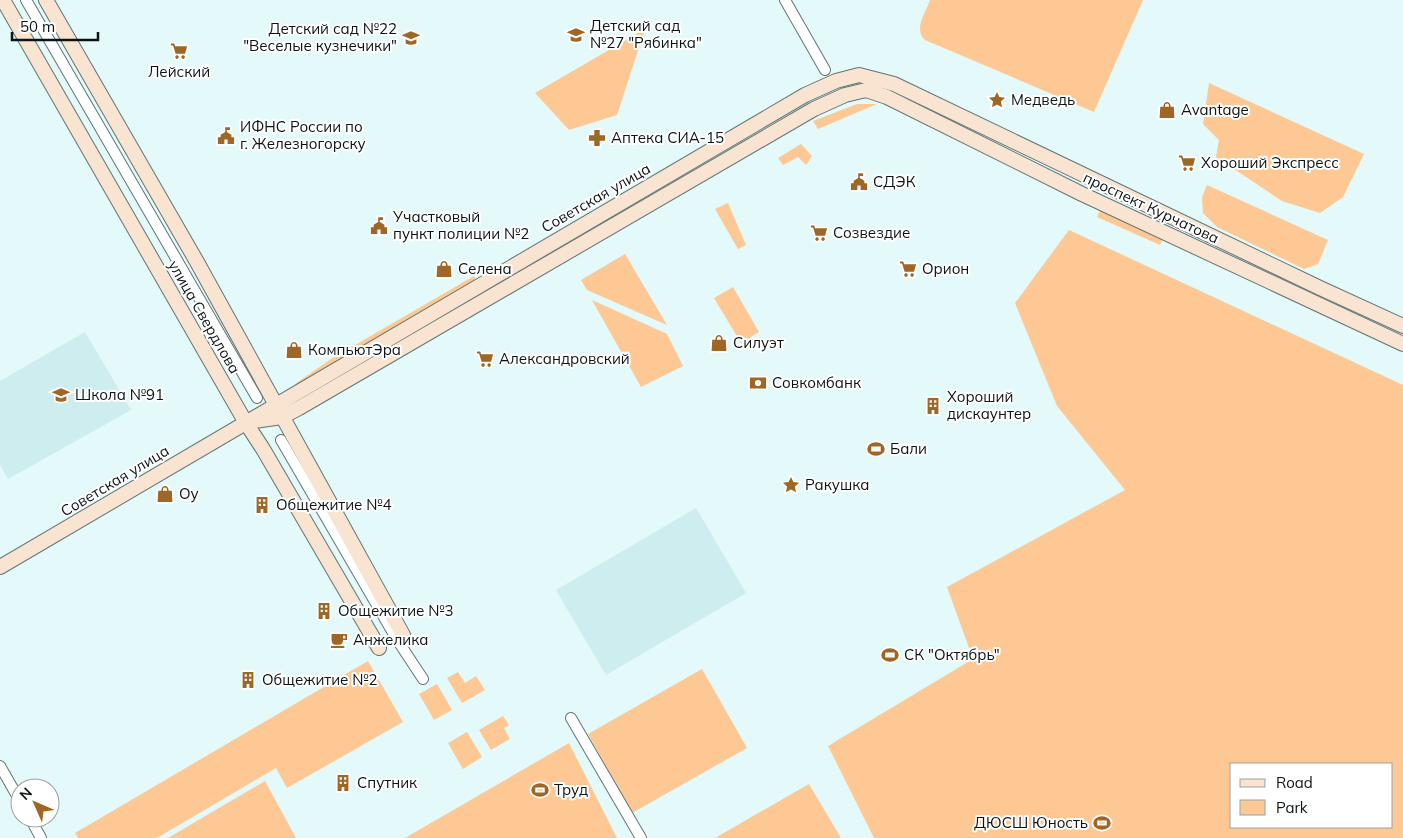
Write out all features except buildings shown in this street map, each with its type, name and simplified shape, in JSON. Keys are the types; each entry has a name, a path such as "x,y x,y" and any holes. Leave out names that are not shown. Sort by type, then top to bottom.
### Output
{"main road":[{"name":"улица Свердлова","path":"3,0 246,422 379,648"},
{"name":"улица Свердлова","path":"46,0 197,262 402,635"},
{"name":"Советская улица","path":"278,411 805,95 858,70 894,84"},
{"path":"853,93 858,70"},
{"name":"проспект Курчатова","path":"894,84 1090,176 1311,284 1403,326"},
{"name":"Советская улица","path":"0,567 246,422 278,411 814,109 845,95 866,90 888,97"},
{"path":"805,95 814,109"},
{"name":"проспект Курчатова","path":"888,97 1082,194 1403,344"},
{"path":"1082,194 1090,176"}],"street":[{"path":"26,0 257,398"},
{"path":"785,0 825,70"},
{"path":"281,440 396,638 423,679"},
{"path":"571,718 642,838"},
{"path":"0,766 10,784"}],"shaded area":[{"name":"Школа №91","path":"85,332 131,410 8,479 0,465 0,381"},
{"path":"696,508 746,593 606,675 556,590"}],"green space":[{"path":"930,0 1143,0 1094,112 925,40 920,31 920,26"},
{"path":"645,29 617,115 569,130 535,93"},
{"path":"1209,83 1364,154 1343,197 1320,213 1282,201 1216,157 1219,140 1203,124"},
{"path":"857,104 877,104 818,129 813,121"},
{"path":"801,144 812,156 806,165 798,157 783,165 778,158"},
{"path":"1207,185 1328,240 1318,264 1304,269 1217,227 1203,213 1202,197"},
{"path":"728,203 746,245 738,249 715,209"},
{"path":"1101,208 1164,236 1160,245 1097,217"},
{"path":"1069,230 1403,385 1403,838 874,838 828,746 973,659 947,587 1125,490 1057,406 1015,303"},
{"path":"625,254 667,325 587,290 581,280"},
{"path":"474,276 476,281 294,387 295,384 331,359"},
{"path":"733,287 759,332 741,343 714,298"},
{"path":"592,300 667,334 683,366 641,387"},
{"path":"368,661 403,722 287,788 276,768 157,838 78,838 75,833"},
{"path":"702,669 747,748 632,813 588,734"},
{"path":"458,672 465,683 476,676 485,690 462,703 447,678"},
{"path":"437,684 452,710 434,720 419,694"},
{"path":"503,716 509,725 504,728 510,739 491,750 479,730"},
{"path":"467,732 482,757 463,769 448,743"},
{"name":"Труд","path":"569,743 617,838 405,838"},
{"path":"265,781 296,838 168,838"},
{"path":"809,784 841,838 715,838"}],"place":[{"name":"Детский сад №27 \"Рябинка\"","path":"576,35"},
{"name":"Детский сад №22 \"Веселые кузнечики\"","path":"411,38"},
{"name":"Лейский","path":"179,51"},
{"name":"Медведь","path":"997,100"},
{"name":"Avantage","path":"1167,110"},
{"name":"ИФНС России по г. Железногорску","path":"226,136"},
{"name":"Аптека СИА-15","path":"597,138"},
{"name":"Хороший Экспресс","path":"1187,163"},
{"name":"СДЭК","path":"859,182"},
{"name":"Участковый пункт полиции №2","path":"379,226"},
{"name":"Созвездие","path":"819,233"},
{"name":"Селена","path":"444,269"},
{"name":"Орион","path":"908,269"},
{"name":"Силуэт","path":"719,343"},
{"name":"КомпьютЭра","path":"294,350"},
{"name":"Александровский","path":"485,359"},
{"name":"Совкомбанк","path":"758,383"},
{"name":"Школа №91","path":"61,395"},
{"name":"Хороший дискаунтер","path":"933,406"},
{"name":"Бали","path":"876,449"},
{"name":"Ракушка","path":"791,485"},
{"name":"Оу","path":"165,494"},
{"name":"Общежитие №4","path":"262,505"},
{"name":"Общежитие №3","path":"324,611"},
{"name":"Анжелика","path":"339,640"},
{"name":"СК \"Октябрь\"","path":"890,655"},
{"name":"Общежитие №2","path":"248,680"},
{"name":"Спутник","path":"343,783"},
{"name":"Труд","path":"540,790"},
{"name":"ДЮСШ Юность","path":"1102,823"}]}
